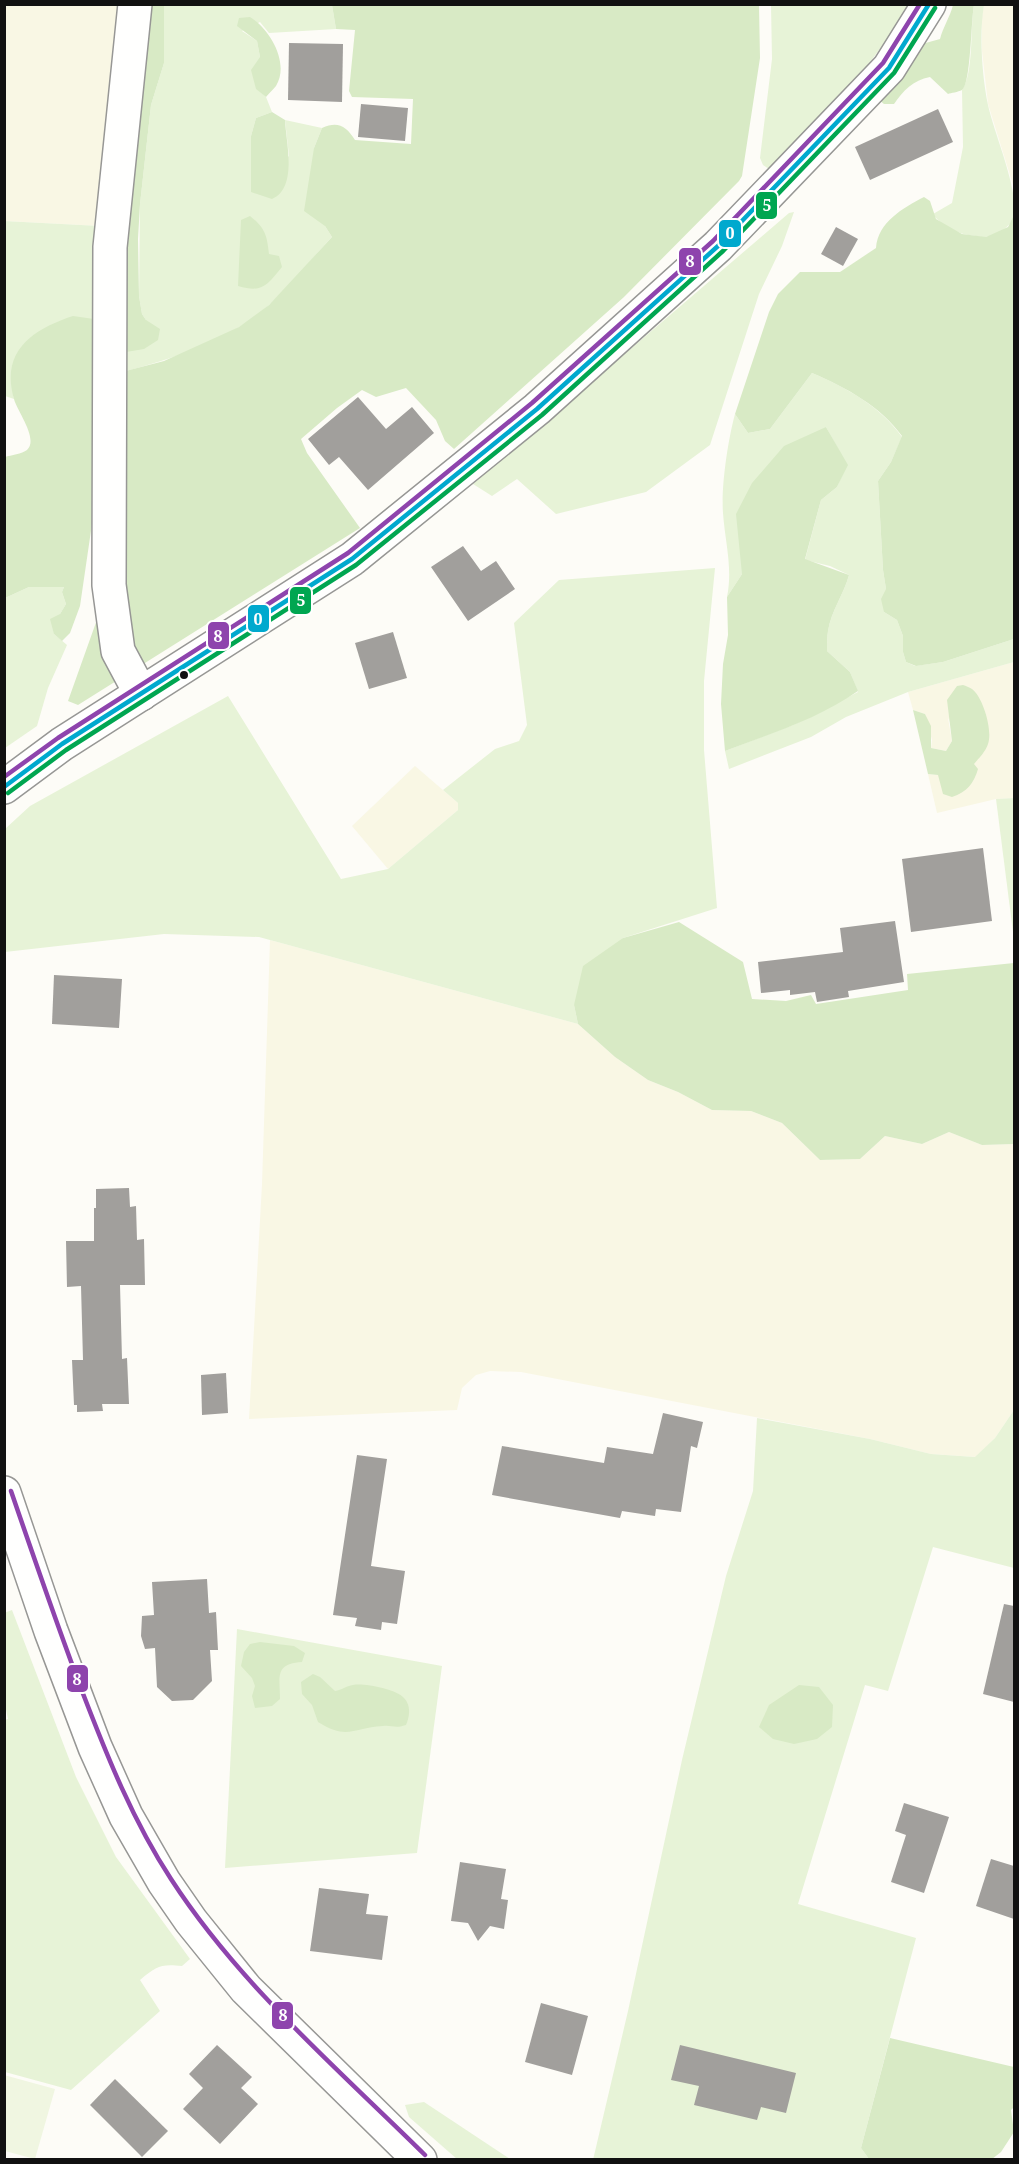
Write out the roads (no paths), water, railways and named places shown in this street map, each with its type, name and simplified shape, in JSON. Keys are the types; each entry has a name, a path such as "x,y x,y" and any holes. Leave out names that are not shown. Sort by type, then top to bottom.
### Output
{"street":[{"path":"135,4 110,247 108,585 118,651 141,694"},
{"path":"4,788 62,744 352,559 537,409 718,246 889,68 929,4"},
{"path":"4,1493 51,1631 95,1747 126,1816 164,1882 191,1921 246,1989 420,2160"}]}
